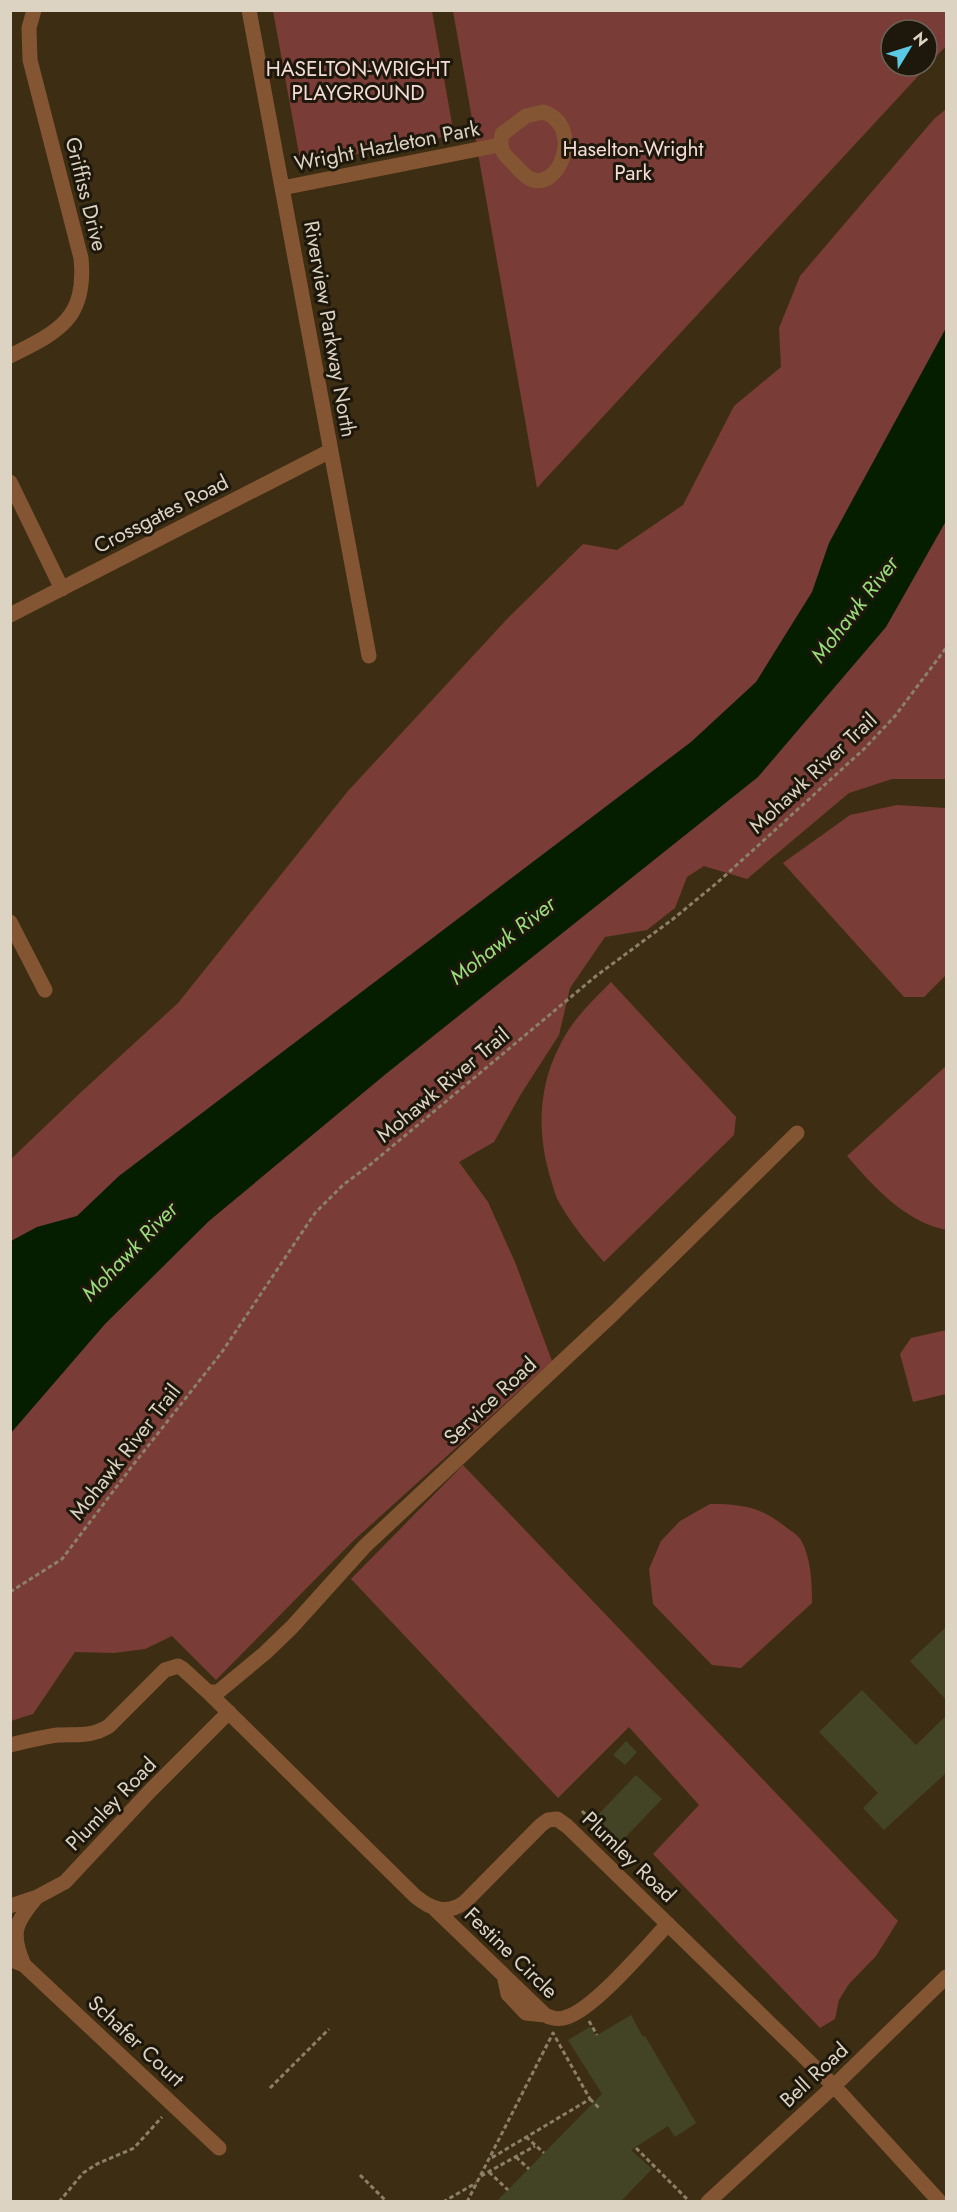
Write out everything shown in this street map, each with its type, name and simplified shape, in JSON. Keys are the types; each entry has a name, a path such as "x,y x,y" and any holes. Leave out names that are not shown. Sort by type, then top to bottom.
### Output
{"street":[{"name":"Griffiss Drive","path":"10,356 47,337 68,320 78,303 82,272 78,247 30,60 28,28 34,10"},
{"name":"Riverview Parkway North","path":"249,10 369,656"},
{"name":"Wright Hazleton Park","path":"543,112 552,115 565,131 566,147 560,166 548,179 542,181 530,179 503,153 499,145 502,134 525,116 543,112"},
{"name":"Wright Hazleton Park","path":"282,188 499,145"},
{"name":"Crossgates Road","path":"10,615 330,451"},
{"path":"10,482 62,589"},
{"path":"10,922 45,990"},
{"name":"Service Road","path":"208,1692 218,1692 265,1653 292,1627 365,1545 614,1313 797,1133"},
{"path":"10,1744 57,1736 98,1733 109,1726 165,1670 172,1667 183,1669 415,1896 435,1909"},
{"name":"Plumley Road","path":"10,1906 37,1897 72,1875 151,1790 229,1712"},
{"name":"Plumley Road","path":"435,1909 451,1910 465,1902 541,1825 548,1820 557,1819 834,2085 939,2202"},
{"name":"Schafer Court","path":"37,1897 20,1919 16,1931 17,1962 219,2148"},
{"name":"Festine Circle","path":"435,1909 545,2015 552,2019 570,2017 588,2006 668,1924"},
{"name":"Bell Road","path":"708,2202 946,1977"}],"path":[{"name":"Mohawk River Trail","path":"10,1592 62,1559 222,1352 315,1213 343,1185 596,976 673,919 718,882 864,749 895,716 946,648"},
{"path":"582,1811 610,1839"},
{"path":"588,2020 597,2035"},
{"path":"270,2088 329,2029"},
{"path":"467,2202 553,2033 590,2099 599,2108"},
{"path":"488,2160 590,2099"},
{"path":"59,2202 83,2173 134,2148 163,2116 169,2115"},
{"path":"526,2137 544,2153"},
{"path":"479,2177 535,2146"},
{"path":"636,2148 688,2200"},
{"path":"516,2157 529,2169"},
{"path":"489,2172 508,2190"},
{"path":"360,2175 387,2202"},
{"path":"443,2202 476,2182"}],"green space":[{"name":"HASELTON-WRIGHT PLAYGROUND","path":"273,11 432,11 454,135 301,165"},
{"name":"Haselton-Wright Park","path":"453,11 946,11 946,46 939,54 939,18 879,18 879,78 916,78 537,488"},
{"path":"946,109 946,779 892,779 849,793 747,879 704,866 687,877 675,908 647,930 605,937 570,988 559,1035 521,1094 494,1142 459,1162 488,1202 515,1262 552,1361 353,1541 216,1680 172,1636 145,1649 114,1653 75,1652 33,1714 11,1721 11,1159 178,1003 348,791 507,619 583,544 617,550 683,505 734,406 781,367 779,328 800,276 934,119"},
{"path":"897,805 946,808 946,975 924,997 904,997 783,863 850,815"},
{"path":"611,982 736,1117 734,1135 604,1262 575,1227 556,1197 544,1148 542,1113 547,1079 560,1045 576,1019"},
{"path":"946,1066 946,1230 931,1226 903,1211 879,1191 847,1156"},
{"path":"946,1330 946,1394 913,1402 900,1354 911,1338"},
{"path":"463,1465 898,1921 876,1956 849,1984 839,2000 835,2019 820,2028 653,1854 699,1805 629,1727 558,1798 351,1579"},
{"path":"710,1504 742,1506 769,1515 800,1538 809,1563 812,1603 741,1668 712,1665 653,1604 649,1569 661,1541 680,1521"}],"water":[{"name":"Mohawk River","path":"946,328 946,521 886,627 758,777 387,1073 209,1221 105,1324 11,1433 11,1241 37,1227 77,1216 119,1176 691,742 756,682 812,592 829,543"}],"building":[{"path":"946,1627 946,1700 910,1661"},
{"path":"862,1690 916,1745 946,1716 946,1773 884,1830 863,1808 878,1793 819,1732"},
{"path":"626,1741 637,1752 625,1765 613,1755"},
{"path":"636,1775 662,1799 618,1845 593,1820"},
{"path":"631,2015 696,2123 675,2137 668,2126 631,2150 652,2169 620,2202 496,2202 602,2094 568,2040 590,2027 596,2036"}]}
